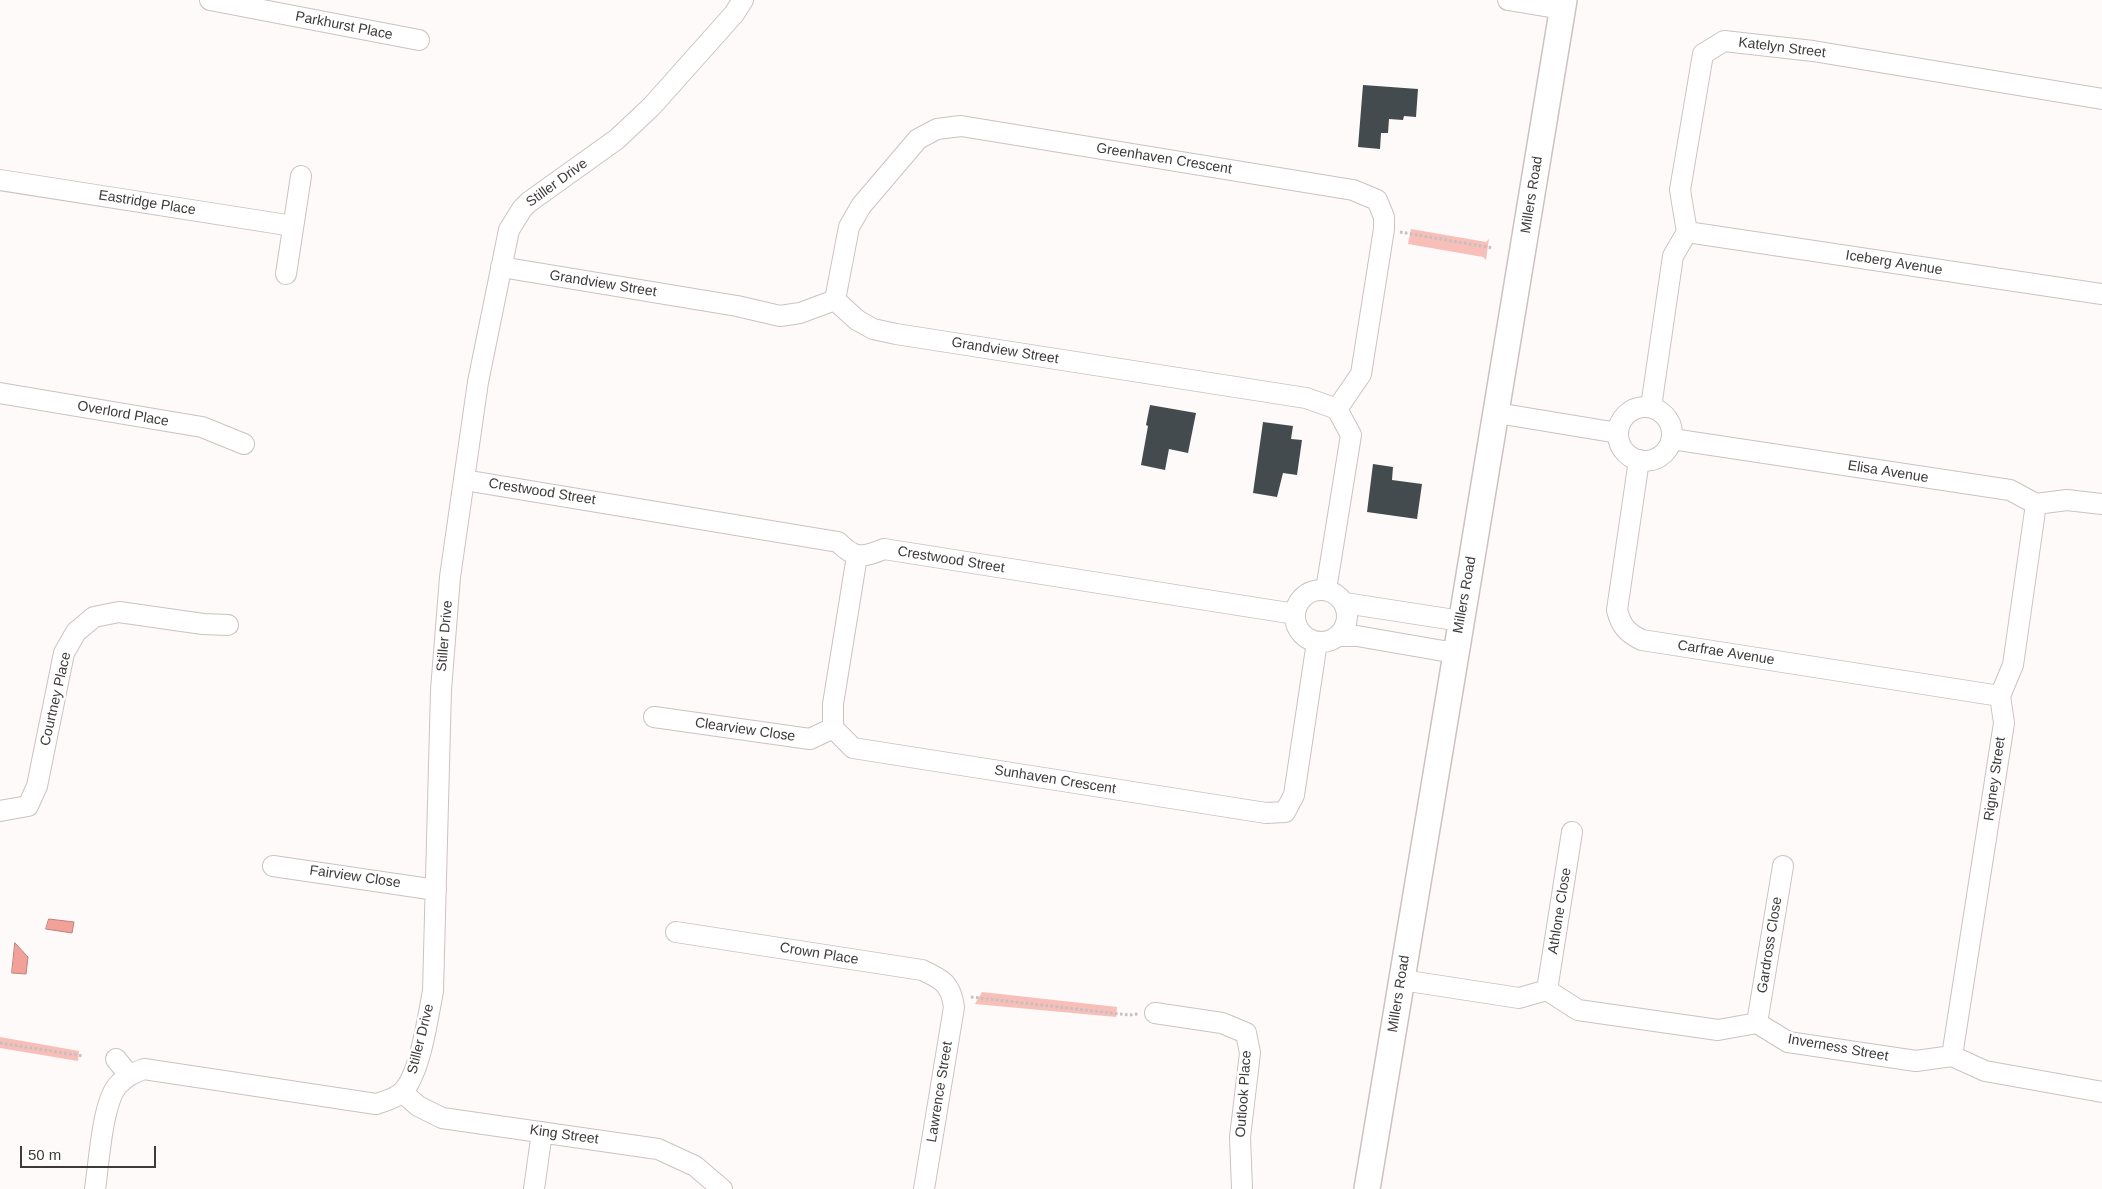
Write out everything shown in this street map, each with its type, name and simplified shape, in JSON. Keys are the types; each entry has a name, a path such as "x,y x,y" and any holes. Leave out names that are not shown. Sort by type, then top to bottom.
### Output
{"street":[{"name":"Parkhurst Place","path":"210,0 419,40"},
{"name":"Stiller Drive","path":"128,1075 144,1069 163,1071 376,1104 391,1099 402,1092 410,1081 424,1036 433,991 443,657 450,577 478,382 510,230 522,209 529,202 617,139 652,106 734,14 743,0"},
{"path":"1508,0 1563,4"},
{"name":"Millers Road","path":"1367,1189 1455,653 1497,413 1563,4"},
{"name":"Katelyn Street","path":"1687,232 1680,190 1703,54 1724,41 1813,51 2102,99"},
{"name":"Greenhaven Crescent","path":"835,300 849,227 861,206 918,139 938,129 961,126 1353,190 1377,200 1384,217 1384,230 1362,374 1337,409"},
{"path":"286,274 301,176"},
{"name":"Eastridge Place","path":"0,180 293,226"},
{"path":"1650,407 1673,256 1687,232"},
{"name":"Iceberg Avenue","path":"1687,232 2102,294"},
{"name":"Grandview Street","path":"501,267 737,306 780,316 800,313 835,300 857,320 873,329 896,334 1306,398 1337,409"},
{"name":"Overlord Place","path":"0,393 202,427 244,444"},
{"path":"1641,407 1650,407 1665,415 1672,431 1672,439 1669,448 1656,459 1639,460 1623,450 1619,442 1618,433 1625,415 1641,407"},
{"path":"1326,590 1351,435 1337,409"},
{"path":"1497,413 1618,433"},
{"name":"Elisa Avenue","path":"1672,439 2010,490 2036,504"},
{"name":"Carfrae Avenue","path":"1639,460 1617,610 1621,624 1630,635 1642,640 2000,696"},
{"name":"Crestwood Street","path":"464,480 838,542 847,551 857,556 870,555 884,549 1295,614"},
{"path":"2000,696 2013,665 2036,504 2067,500 2102,504"},
{"path":"833,728 833,704 857,556"},
{"path":"1317,589 1326,590 1334,592 1344,603 1348,611 1348,620 1338,636 1325,642 1317,642 1303,635 1298,629 1295,614 1297,605 1309,592 1317,589"},
{"path":"1344,603 1461,621"},
{"name":"Courtney Place","path":"0,811 28,806 37,786 64,653 76,632 94,617 119,612 203,624 228,625"},
{"path":"1338,636 1357,636 1455,653"},
{"name":"Sunhaven Crescent","path":"833,728 853,748 1266,813 1285,812 1294,795 1317,642"},
{"name":"Rigney Street","path":"1952,1056 2004,723 2000,696"},
{"name":"Clearview Close","path":"654,718 810,739 833,728"},
{"name":"Athlone Close","path":"1547,990 1572,832"},
{"name":"Fairview Close","path":"274,866 436,890"},
{"name":"Gardross Close","path":"1757,1024 1782,866"},
{"name":"Crown Place","path":"676,932 922,970 941,979 953,995"},
{"path":"1402,980 1518,998 1547,990 1578,1010 1718,1030 1757,1024"},
{"name":"Lawrence Street","path":"924,1189 954,1008 953,995"},
{"name":"Outlook Place","path":"1155,1013 1222,1023 1246,1033 1250,1053 1240,1137 1242,1189"},
{"name":"Inverness Street","path":"1757,1024 1788,1042 1916,1061 1952,1056"},
{"path":"1952,1056 1984,1071 2102,1092"},
{"path":"95,1189 108,1104 117,1086 128,1075 116,1059"},
{"name":"King Street","path":"402,1092 418,1106 442,1118 658,1149 695,1166 722,1189"},
{"path":"534,1189 542,1132"}],"path":[{"path":"1384,230 1494,248"},
{"path":"953,995 1129,1015 1155,1013"},
{"path":"0,1043 83,1056"}],"shaded area":[{"path":"1411,229 1486,242 1489,239 1486,260 1483,257 1408,244"},
{"path":"49,919 74,922 72,933 46,929"},
{"path":"15,943 28,957 26,974 12,973"},
{"path":"982,992 1117,1007 1116,1017 975,1004"},
{"path":"0,1037 79,1051 78,1061 0,1048"}],"building":[{"path":"1363,85 1418,89 1416,117 1404,116 1403,120 1389,119 1388,133 1381,133 1380,149 1358,147"},
{"path":"1150,405 1196,413 1188,453 1169,449 1165,470 1141,465"},
{"path":"1263,422 1293,426 1291,439 1302,440 1297,475 1283,473 1277,497 1253,493"},
{"path":"1373,464 1393,467 1392,480 1422,484 1417,519 1367,512"}]}
